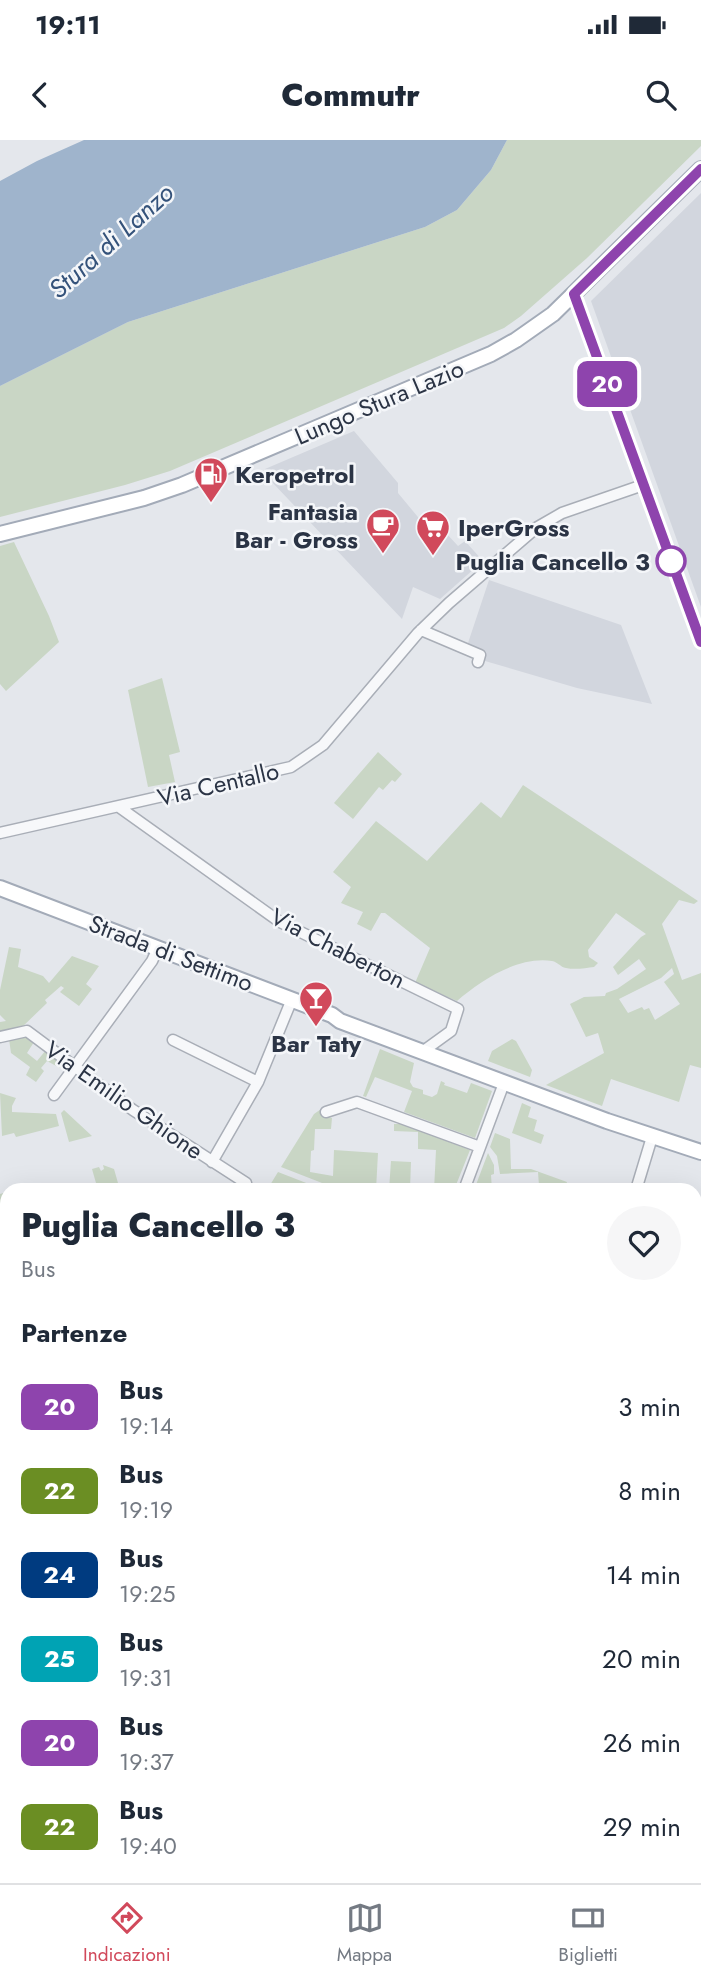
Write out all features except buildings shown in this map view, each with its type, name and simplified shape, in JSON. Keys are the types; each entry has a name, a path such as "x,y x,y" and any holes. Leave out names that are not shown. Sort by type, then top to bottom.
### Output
{"main road":[{"name":"Lungo Stura Lazio","path":"0,534 144,498 219,470 491,354 549,317 701,169"},
{"name":"Strada di Settimo","path":"0,888 156,952"},
{"name":"Strada di Settimo","path":"0,896 291,1003 332,1015 340,1021 504,1083 701,1152"}],"street":[{"path":"574,294 701,642"},
{"name":"Via Centallo","path":"0,833 291,767 323,745 421,630 455,597 536,528 562,513 643,485"},
{"path":"421,630 480,655 478,662"},
{"name":"Via Chaberton","path":"119,807 280,922 458,1009 452,1031 422,1052"},
{"path":"54,1095 156,952"},
{"path":"212,1162 258,1082 291,1003"},
{"name":"Via Emilio Ghione","path":"0,1037 27,1031 133,1110 246,1183"},
{"path":"173,1040 258,1082"},
{"path":"467,1183 504,1083"},
{"path":"326,1112 357,1102 480,1147"},
{"path":"637,1183 652,1137"}],"shaded area":[{"path":"701,193 701,607 591,301"},
{"path":"354,431 398,483 398,493 437,540 446,533 458,546 465,541 483,561 440,599 413,587 402,619 270,480 265,469"},
{"path":"489,580 621,625 652,704 577,688 485,661 482,653 467,646"}],"green space":[{"path":"507,140 701,140 701,146 587,258 504,328 170,471 0,517 0,386 128,322 425,227 457,210 491,170"},
{"path":"14,542 59,642 6,691 0,684 0,546"},
{"path":"162,678 180,752 169,755 175,782 148,787 128,690"},
{"path":"378,752 402,774 383,790 379,787 353,819 334,803"},
{"path":"523,785 698,901 694,904 679,900 662,924 682,980 701,973 701,1068 690,1065 679,1102 611,1079 602,1106 546,1085 604,1053 598,1033 586,1037 570,1004 584,997 605,996 646,969 639,959 618,975 613,967 646,934 616,913 588,950 589,957 598,963 594,967 573,969 552,961 526,962 501,971 457,1001 415,983 430,948 385,913 381,913 371,931 357,924 363,912 341,903 351,887 333,872 376,821 427,861 481,802 501,818","holes":["672,968 674,974 664,982 680,1004 655,1020 649,1008 644,1010 642,1007 628,1013 619,999 661,978"]},
{"path":"9,947 21,949 18,967 43,976 49,983 72,956 99,966 86,984 92,989 79,1006 60,992 64,988 61,986 18,1031 0,1034 0,1022 6,1021 0,1015 0,990"},
{"path":"26,1035 34,1042 27,1053 37,1061 46,1050 63,1064 60,1068 47,1061 36,1082 26,1075 30,1067 11,1053 9,1039"},
{"path":"512,1039 516,1041 532,1070 530,1077 488,1061 492,1051"},
{"path":"380,1049 414,1063 410,1082 413,1087 423,1090 423,1094 432,1097 437,1094 441,1081 444,1085 467,1093 471,1083 492,1091 475,1138 404,1112 412,1091 375,1077 366,1097 363,1096"},
{"path":"0,1093 16,1098 12,1112 56,1114 59,1126 16,1137 14,1133 2,1136"},
{"path":"522,1103 531,1107 528,1117 537,1120 534,1131 544,1135 541,1144 512,1133"},
{"path":"324,1107 328,1117 332,1118 331,1129 315,1129 310,1172 333,1176 334,1150 378,1153 376,1183 322,1183 281,1167 314,1114"},
{"path":"64,1110 92,1136 69,1142 61,1113"},
{"path":"394,1124 402,1124 470,1150 457,1183 434,1183 436,1150 418,1149 418,1132 394,1131"},
{"path":"495,1133 510,1139 511,1169 531,1169 567,1183 539,1183 538,1172 500,1174 497,1156 490,1147"},
{"path":"488,1153 494,1165 492,1183 477,1183"},
{"path":"391,1161 411,1162 410,1183 389,1183"},
{"path":"103,1165 114,1169 118,1183 96,1183 92,1169 104,1169"},
{"path":"278,1172 306,1183 271,1183"}],"water":[{"name":"Stura di Lanzo","path":"84,140 507,140 491,170 457,210 425,227 128,322 0,386 0,181"}],"bus line":[{"name":"20","path":"701,169 574,294 701,642"}],"place":[{"name":"Keropetrol","path":"211,504"},
{"name":"Fantasia Bar - Gross","path":"383,555"},
{"name":"IperGross","path":"433,557"},
{"name":"Puglia Cancello 3","path":"671,561"},
{"name":"Bar Taty","path":"316,1028"}]}
